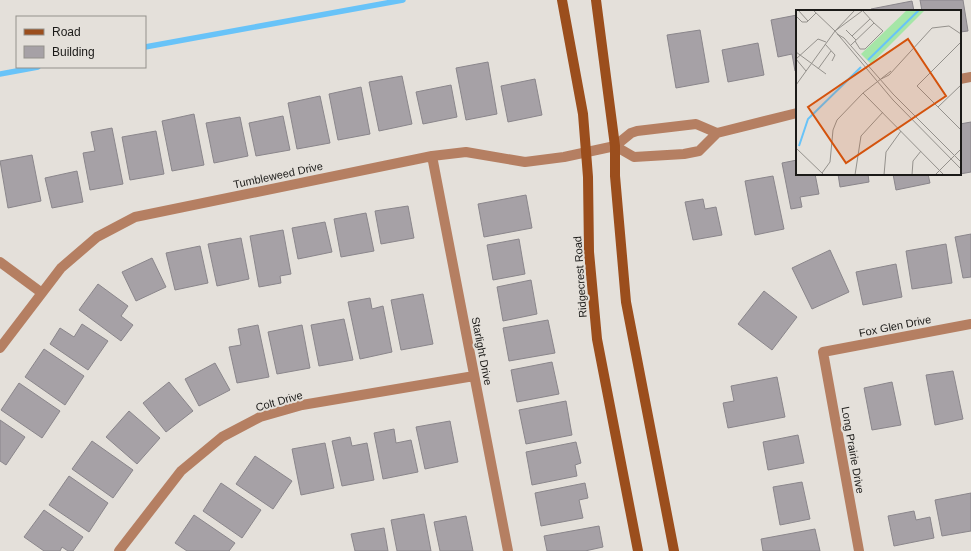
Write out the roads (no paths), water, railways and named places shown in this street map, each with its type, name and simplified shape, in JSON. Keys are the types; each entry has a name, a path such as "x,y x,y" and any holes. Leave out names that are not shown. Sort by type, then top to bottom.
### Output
{"main road":[{"name":"Ridgecrest Road","path":"562,0 583,114 586,152 588,252 597,340 638,551"},
{"path":"596,0 615,146 615,176 626,302 674,551"}],"street":[{"path":"961,79 971,76"},
{"path":"615,146 634,157 684,154 699,151 717,133 796,113"},
{"name":"Tumbleweed Drive","path":"0,348 61,268 97,237 135,217 432,156 466,152 525,162 564,157 615,146 631,133 643,130 696,124 717,133"},
{"name":"Starlight Drive","path":"432,156 508,551"},
{"path":"0,262 42,293"},
{"name":"Fox Glen Drive","path":"823,352 971,324"},
{"name":"Long Prairie Drive","path":"823,352 859,551"},
{"name":"Colt Drive","path":"119,551 181,471 222,437 260,417 302,405 474,376"}],"waterway":[{"path":"146,47 403,0"},
{"path":"0,74 33,68"}]}
